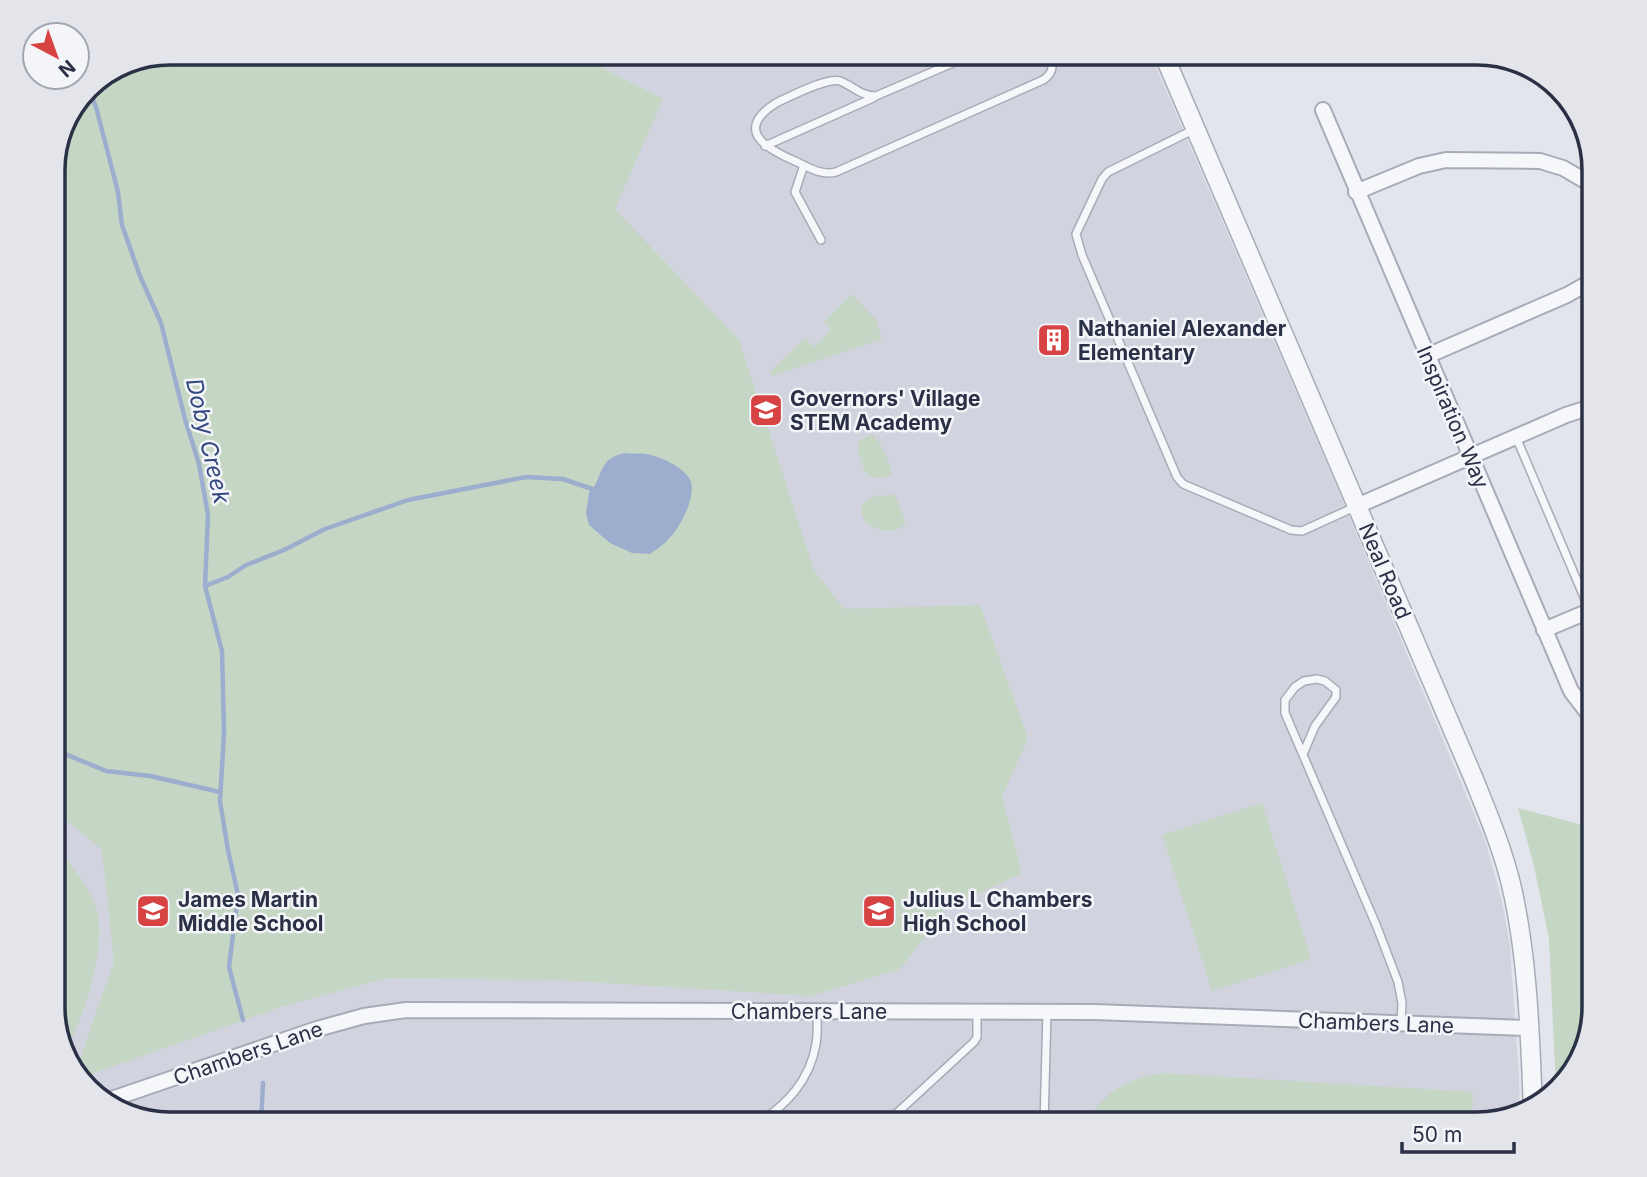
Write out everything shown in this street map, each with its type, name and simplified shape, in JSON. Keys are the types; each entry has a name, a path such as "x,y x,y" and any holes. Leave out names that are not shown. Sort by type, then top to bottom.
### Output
{"street":[{"name":"Neal Road","path":"1168,65 1473,777 1498,842 1520,927 1532,1096"},
{"name":"Inspiration Way","path":"1323,110 1544,630 1571,691 1582,705"},
{"path":"1356,192 1419,166 1446,160 1540,160 1582,179"},
{"path":"1427,356 1582,287"},
{"path":"1357,506 1582,410"},
{"path":"1544,630 1582,614"},
{"name":"Chambers Lane","path":"116,1097 363,1016 438,1009 1047,1012 1529,1028"}],"lane":[{"path":"765,146 947,65"},
{"path":"883,94 863,95 840,81 828,81 776,103 764,113 756,130 765,146 772,151 824,173 836,172 1043,80 1052,72 1052,65"},
{"path":"1195,128 1108,172 1102,179 1076,234 1082,254 1177,477 1183,484 1291,530 1302,531 1357,506"},
{"path":"804,165 795,192 821,240"},
{"path":"1516,437 1582,587"},
{"path":"1303,754 1315,726 1336,697 1336,690 1325,681 1317,679 1304,681 1295,687 1285,700 1285,713 1398,982 1402,1003 1401,1024"},
{"path":"774,1112 800,1084 811,1062 816,1040 817,1011"},
{"path":"899,1112 974,1042 977,1037 977,1011"},
{"path":"1044,1112 1047,1012"}],"shaded area":[{"path":"168,65 1155,65 1485,840 1502,901 1510,946 1520,1103 1498,1110 1478,1112 170,1112 136,1107 106,1091 82,1066 68,1035 65,1014 65,603"}],"green space":[{"path":"170,65 596,65 663,99 615,209 739,340 814,570 844,609 980,605 1028,738 1002,797 1022,873 945,910 900,969 811,996 558,980 387,978 284,1006 89,1075 79,1061 114,962 102,850 65,819 65,163 68,142 86,106 111,82 129,73"},
{"path":"852,294 876,320 882,339 771,376 770,372 805,338 814,347 831,330 824,322"},
{"path":"869,435 877,439 885,453 892,473 888,477 873,478 865,472 857,449 860,440"},
{"path":"881,494 882,497 895,495 906,523 886,531 867,523 862,516 862,508 868,500"},
{"path":"1262,803 1311,959 1212,991 1162,835"},
{"path":"1518,808 1582,825 1580,1028 1568,1060 1555,1078 1549,939 1534,866"},
{"path":"65,858 91,896 98,915 99,931 91,987 71,1040 65,1014"},
{"path":"1163,1073 1473,1092 1472,1111 1093,1112 1117,1089"}],"water":[{"path":"624,453 646,454 665,460 684,472 691,482 689,505 681,522 667,541 650,554 632,553 610,543 589,525 586,513 589,493 609,460"}],"waterway":[{"name":"Doby Creek","path":"93,99 118,192 122,225 140,276 161,323 199,464 208,515 205,586 222,651 224,732 220,801 238,895 229,967 243,1020"},
{"path":"205,586 325,529 408,500 526,477 563,479 598,491"},
{"path":"65,754 106,771 150,776 220,792"},
{"name":"Doby Creek","path":"262,1112 263,1083"}],"place":[{"name":"Nathaniel Alexander Elementary","path":"1054,340"},
{"name":"Governors' Village STEM Academy","path":"766,410"},
{"name":"James Martin Middle School","path":"153,911"},
{"name":"Julius L Chambers High School","path":"879,911"}]}
